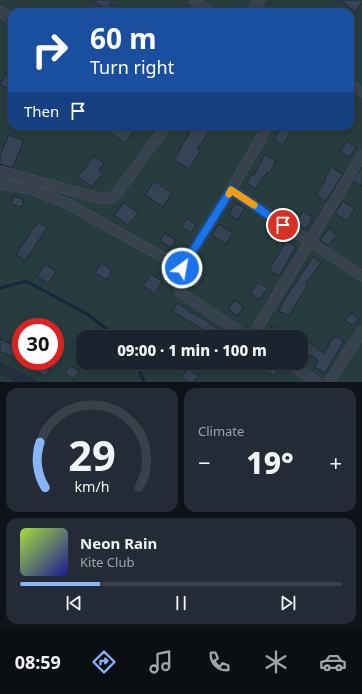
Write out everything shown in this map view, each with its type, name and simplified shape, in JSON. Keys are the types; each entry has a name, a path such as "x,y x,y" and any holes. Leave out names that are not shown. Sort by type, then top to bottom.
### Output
{"street":[{"path":"194,0 205,8"},
{"path":"0,171 102,199 111,198 118,193 160,130"},
{"path":"237,330 180,292 178,279 182,268 231,190 266,130"},
{"path":"256,330 362,155"},
{"path":"0,184 31,189 68,204 182,268"},
{"path":"231,190 362,276"},
{"path":"329,382 362,331"},
{"path":"299,370 317,382"}],"green space":[{"path":"0,0 362,0 362,382 39,382 17,370 64,370 64,318 12,318 12,367 0,361"},
{"path":"0,374 14,382 0,382"}],"building":[{"path":"92,0 113,0 107,8 103,8"},
{"path":"340,0 362,0 362,3 355,12 354,8 350,8"},
{"path":"8,72 8,89 0,84"},
{"path":"109,130 134,130 125,143 108,131"},
{"path":"188,130 211,130 197,149 200,151 189,169 174,160 190,132"},
{"path":"280,130 291,130 283,145 274,140"},
{"path":"9,135 24,141 12,168 0,164 0,155"},
{"path":"347,141 356,147 350,156 340,152"},
{"path":"265,154 276,161 270,173 267,172 256,189 247,183 252,174 254,175"},
{"path":"94,156 104,163 99,170 103,173 92,187 78,177"},
{"path":"331,167 343,174 326,201 316,195 326,179 325,178"},
{"path":"362,167 362,186 353,181"},
{"path":"154,181 172,193 163,207 145,195"},
{"path":"13,196 24,199 22,207 11,204"},
{"path":"343,201 355,209 346,221 335,213"},
{"path":"124,202 138,213 128,225 114,215"},
{"path":"236,203 245,208 238,220 229,214"},
{"path":"303,211 313,218 306,229 296,223"},
{"path":"187,218 196,225 191,233 181,227"},
{"path":"38,222 47,228 25,261 16,254"},
{"path":"218,224 233,233 226,244 212,235"},
{"path":"329,228 337,235 328,246 320,240"},
{"path":"164,233 176,240 171,248 160,241"},
{"path":"286,241 296,247 279,276 269,270"},
{"path":"313,257 321,263 306,283 308,284 289,316 279,311 284,300"},
{"path":"101,263 112,270 107,280 95,273"},
{"path":"45,264 56,271 48,284 37,276"},
{"path":"195,269 205,275 197,288 187,282"},
{"path":"151,274 162,281 155,294 143,286"},
{"path":"258,282 268,288 260,300 250,294"},
{"path":"234,300 244,306 238,316 228,309"},
{"path":"178,303 219,330 204,330 172,311"},
{"path":"351,313 359,319 353,326 345,320"},
{"path":"272,326 278,330 269,330"},
{"path":"334,336 344,341 325,373 314,367 318,360 308,354 308,342 324,353"},
{"path":"0,339 12,345 12,357 0,351"},
{"path":"70,365 79,371 74,379 65,373"},
{"path":"33,370 50,370 46,377"},
{"path":"187,370 198,376 194,382 189,382 182,377"},
{"path":"265,370 278,370 274,376"}],"waterway":[{"path":"0,288 26,281 87,314 108,330"},
{"path":"139,370 144,382"}],"slow traffic":[{"path":"229,194 231,190 254,205"}],"route":[{"path":"182,268 231,190 283,225"}]}
